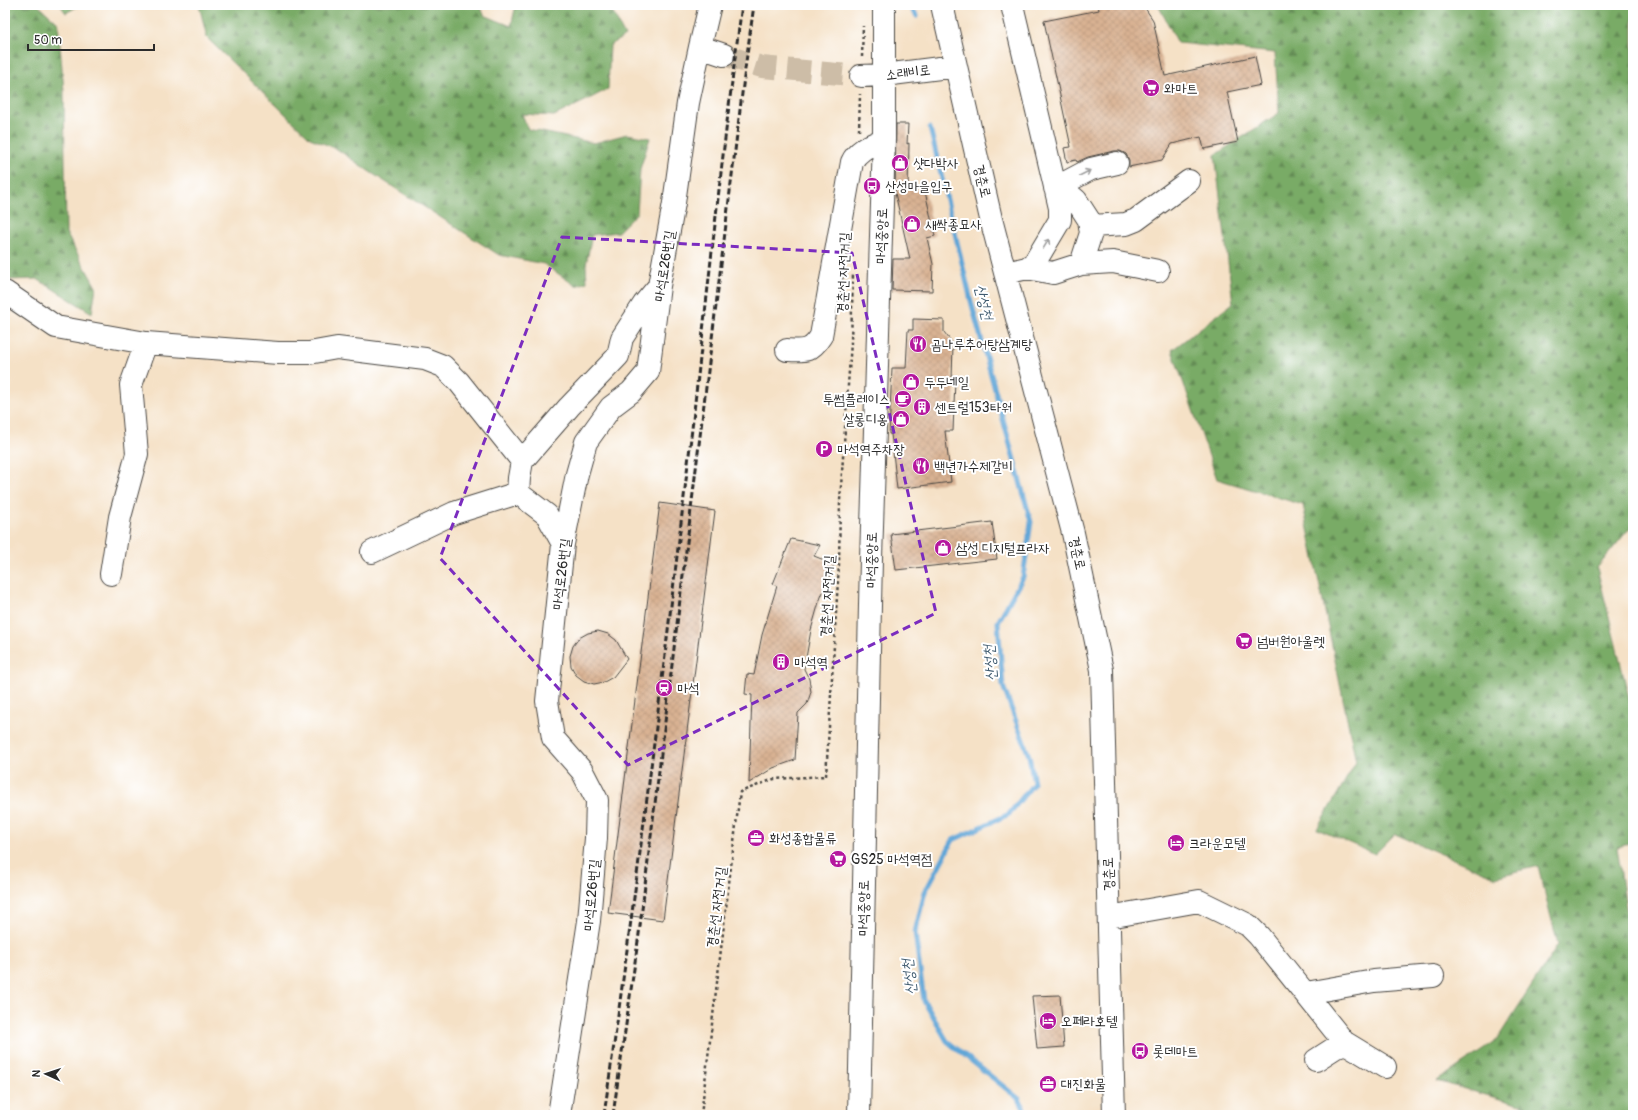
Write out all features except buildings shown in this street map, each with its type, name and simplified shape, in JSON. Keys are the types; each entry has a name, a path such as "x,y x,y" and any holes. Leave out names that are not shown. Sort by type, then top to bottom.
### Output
{"street":[{"path":"710,5 700,47 724,54"},
{"name":"마석중앙로","path":"859,1115 871,559 884,139 884,5"},
{"name":"경춘로","path":"942,5 991,219 1073,533 1102,670 1110,916 1114,1115"},
{"path":"1006,273 1027,268 1035,262 1060,220 1060,208 1012,5"},
{"name":"마석로26번길","path":"559,1115 589,921 596,838 597,800 582,771 553,738 547,701 563,544 577,474 586,442 611,407 631,392 648,372 659,286 674,203 688,103 700,47"},
{"name":"소래비로","path":"861,76 884,75 956,66"},
{"path":"787,350 802,351 810,349 815,345 821,336 852,162 858,153 866,147 884,139"},
{"path":"1055,188 1091,169 1117,163"},
{"path":"1091,226 1126,224 1136,220 1189,181"},
{"path":"1055,188 1069,194 1076,200 1089,220 1091,233 1081,264"},
{"path":"1027,268 1053,273 1081,264 1112,262 1158,271"},
{"path":"518,493 518,478 522,462 569,407 618,356 622,338 644,304 659,286"},
{"path":"5,292 56,327 146,343 278,354 309,353 337,348 425,359 443,366 458,382 522,462"},
{"path":"111,574 120,517 137,454 131,385 146,343"},
{"path":"518,493 547,514 563,544"},
{"path":"372,552 454,513 518,493"},
{"path":"1110,916 1198,901 1248,925 1259,936 1306,993 1344,1042 1385,1067"},
{"path":"1306,993 1374,981 1433,976"},
{"path":"1316,1060 1344,1042"}],"path":[{"path":"858,153 863,21"},
{"name":"경춘선 자전거길","path":"701,1115 740,792 774,779 826,776 839,564 840,501 851,342 853,271"}],"highlighted area":[{"path":"562,237 852,253 936,613 628,765 440,558"}],"green space":[{"path":"5,5 38,5 58,23 64,91 66,233 96,287 92,313 37,279 5,280"},
{"path":"60,5 80,5 66,13"},
{"path":"199,5 284,5 293,9 298,5 480,5 484,15 511,26 516,5 609,5 625,36 610,45 608,89 554,116 522,114 528,129 594,143 627,134 650,138 640,169 637,213 618,232 592,235 586,265 587,282 576,286 544,264 499,255 337,149 310,138 207,38"},
{"path":"1158,5 1633,5 1633,528 1628,530 1597,568 1633,714 1633,843 1617,847 1630,934 1633,936 1633,1115 1544,1115 1521,1105 1437,1081 1496,1041 1558,945 1538,866 1495,877 1395,834 1375,854 1317,829 1356,762 1303,505 1217,479 1172,350 1233,303 1215,155 1279,113 1275,53 1178,43"}],"waterway":[{"name":"산성천","path":"909,5 917,16"},
{"name":"산성천","path":"930,128 972,305 1031,522 1023,577 998,622 1003,686 1029,756 1034,783 1009,814 953,840 925,892 915,932 924,1001 947,1041 1019,1099 1027,1115"}],"tunnel":[{"path":"724,55 762,67 861,76"}],"railway":[{"path":"604,1115 660,697 721,170 742,5"},
{"path":"613,1115 639,934 754,5"}],"place":[{"name":"와마트","path":"1151,88"},
{"name":"샷다박사","path":"900,163"},
{"name":"산성마을입구","path":"872,186"},
{"name":"새싹종묘사","path":"912,224"},
{"name":"곰나루추어탕삼계탕","path":"918,344"},
{"name":"두두네일","path":"911,382"},
{"name":"투썸플레이스","path":"903,399"},
{"name":"센트럴153타워","path":"922,407"},
{"name":"살롱디옹","path":"901,419"},
{"name":"마석역주차장","path":"824,449"},
{"name":"백년가수제갈비","path":"921,466"},
{"name":"삼성 디지털프라자","path":"943,548"},
{"name":"넘버원아울렛","path":"1244,641"},
{"name":"마석역","path":"781,662"},
{"name":"마석","path":"664,688"},
{"name":"화성종합물류","path":"756,838"},
{"name":"크라운모텔","path":"1176,843"},
{"name":"GS25 마석역점","path":"838,859"},
{"name":"오페라호텔","path":"1048,1021"},
{"name":"롯데마트","path":"1140,1051"},
{"name":"대진화물","path":"1048,1084"}]}
